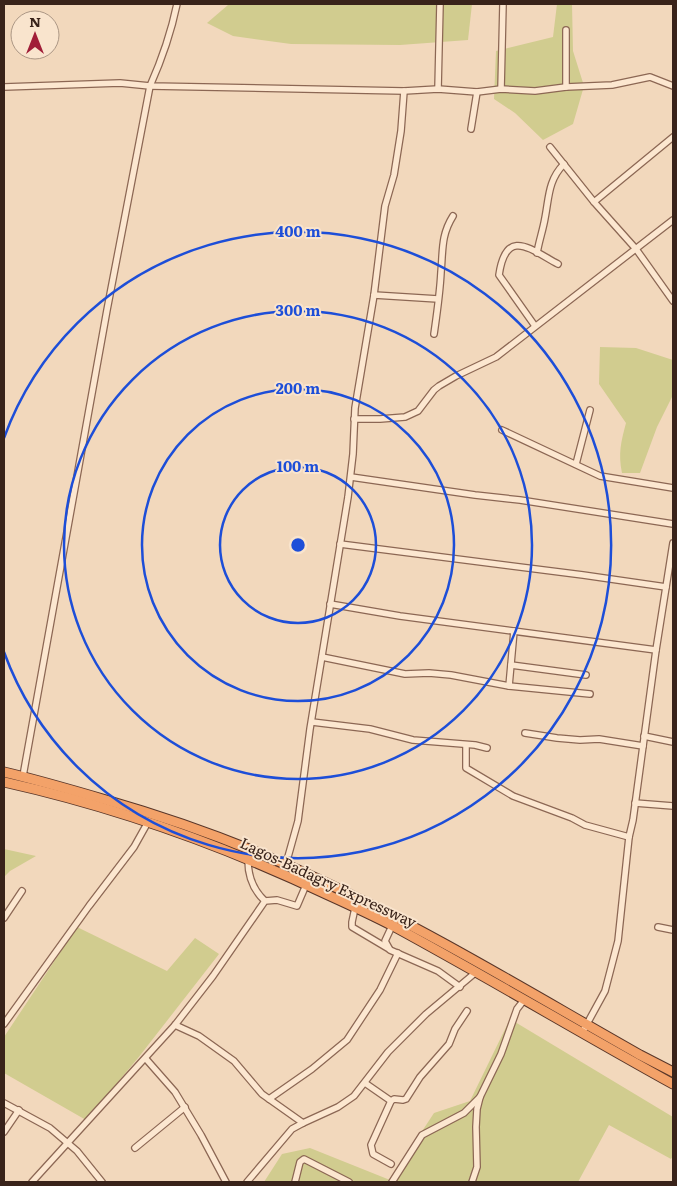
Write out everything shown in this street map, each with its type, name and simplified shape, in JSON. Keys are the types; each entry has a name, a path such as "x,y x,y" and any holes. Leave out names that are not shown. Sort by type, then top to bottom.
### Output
{"highway":[{"name":"Lagos-Badagry Expressway","path":"4,772 84,793 190,826 286,864 362,900 421,931 673,1084"},
{"name":"Lagos-Badagry Expressway","path":"4,782 80,801 148,822 210,844 306,885 392,926 524,1000 673,1072"}],"street":[{"path":"23,776 107,310 150,86 161,63 177,4"},
{"path":"438,89 440,4"},
{"path":"501,89 502,4"},
{"path":"566,30 566,87"},
{"path":"4,87 120,83 150,86 404,91 438,89 477,92 501,89 535,90 612,85 650,76 673,86"},
{"path":"286,864 298,821 330,604 351,478 355,408 374,294 385,206 394,175 401,131 404,91"},
{"path":"471,129 477,92"},
{"path":"594,202 673,137"},
{"path":"550,147 594,202 636,249 673,301"},
{"path":"537,252 548,193 556,172 564,164"},
{"path":"434,334 443,239 446,227 452,216"},
{"path":"354,419 380,420 405,417 418,412 439,386 456,376 491,361 673,220"},
{"path":"535,326 499,275 500,265 511,247 517,244 537,252 558,264"},
{"path":"374,294 438,300"},
{"path":"576,464 590,410"},
{"path":"502,430 600,476 673,488"},
{"path":"351,478 475,496 520,500 673,524"},
{"path":"584,1029 605,991 618,941 629,837 673,543"},
{"path":"340,544 583,575 666,588"},
{"path":"330,604 400,616 656,650"},
{"path":"509,686 514,631"},
{"path":"322,657 405,674 444,674 509,686 590,694"},
{"path":"511,665 586,675"},
{"path":"312,722 370,729 413,740 486,748"},
{"path":"525,733 572,739 599,739 643,746"},
{"path":"644,736 673,742"},
{"path":"466,745 466,768 484,780 513,796 572,818 585,825 629,837"},
{"path":"635,803 673,806"},
{"path":"4,1024 134,847 148,822"},
{"path":"248,860 248,870 252,884 258,895 265,901 277,900 297,906 306,885"},
{"path":"4,918 22,891"},
{"path":"32,1182 175,1025 265,901"},
{"path":"355,908 352,927 390,950 438,971 460,987"},
{"path":"390,950 385,941 392,926"},
{"path":"658,927 673,930"},
{"path":"269,1100 312,1069 347,1040 380,990 398,953"},
{"path":"247,1182 292,1129 303,1122 338,1107 354,1096 388,1052 426,1014 475,973"},
{"path":"472,1182 478,1167 476,1128 477,1108 480,1097 501,1054 516,1009 524,1000"},
{"path":"391,1164 373,1154 371,1145 391,1101 394,1099 406,1099 420,1077 449,1044 454,1029 466,1011"},
{"path":"175,1025 199,1036 234,1061 262,1094 303,1122"},
{"path":"146,1058 176,1092 226,1182"},
{"path":"365,1083 391,1101"},
{"path":"392,1182 422,1135 464,1112 480,1097"},
{"path":"4,1103 50,1128 77,1151 102,1182"},
{"path":"135,1148 184,1107"},
{"path":"4,1132 19,1110"},
{"path":"295,1182 300,1162 304,1159 349,1182"}],"shaded area":[{"path":"472,4 468,40 400,45 291,44 233,36 207,23 228,5"},
{"path":"557,4 572,4 573,51 584,86 573,124 543,140 515,113 494,99 496,51 553,37"},
{"path":"600,347 636,348 673,360 673,395 657,427 640,473 622,473 620,459 626,423 599,384"},
{"path":"4,849 36,856 10,871 4,877"},
{"path":"77,927 167,971 195,938 219,954 138,1058 86,1120 4,1073 4,1037"},
{"path":"510,1019 673,1117 673,1156 671,1159 609,1125 578,1182 264,1182 282,1154 310,1148 390,1180 434,1113 470,1101"}]}
